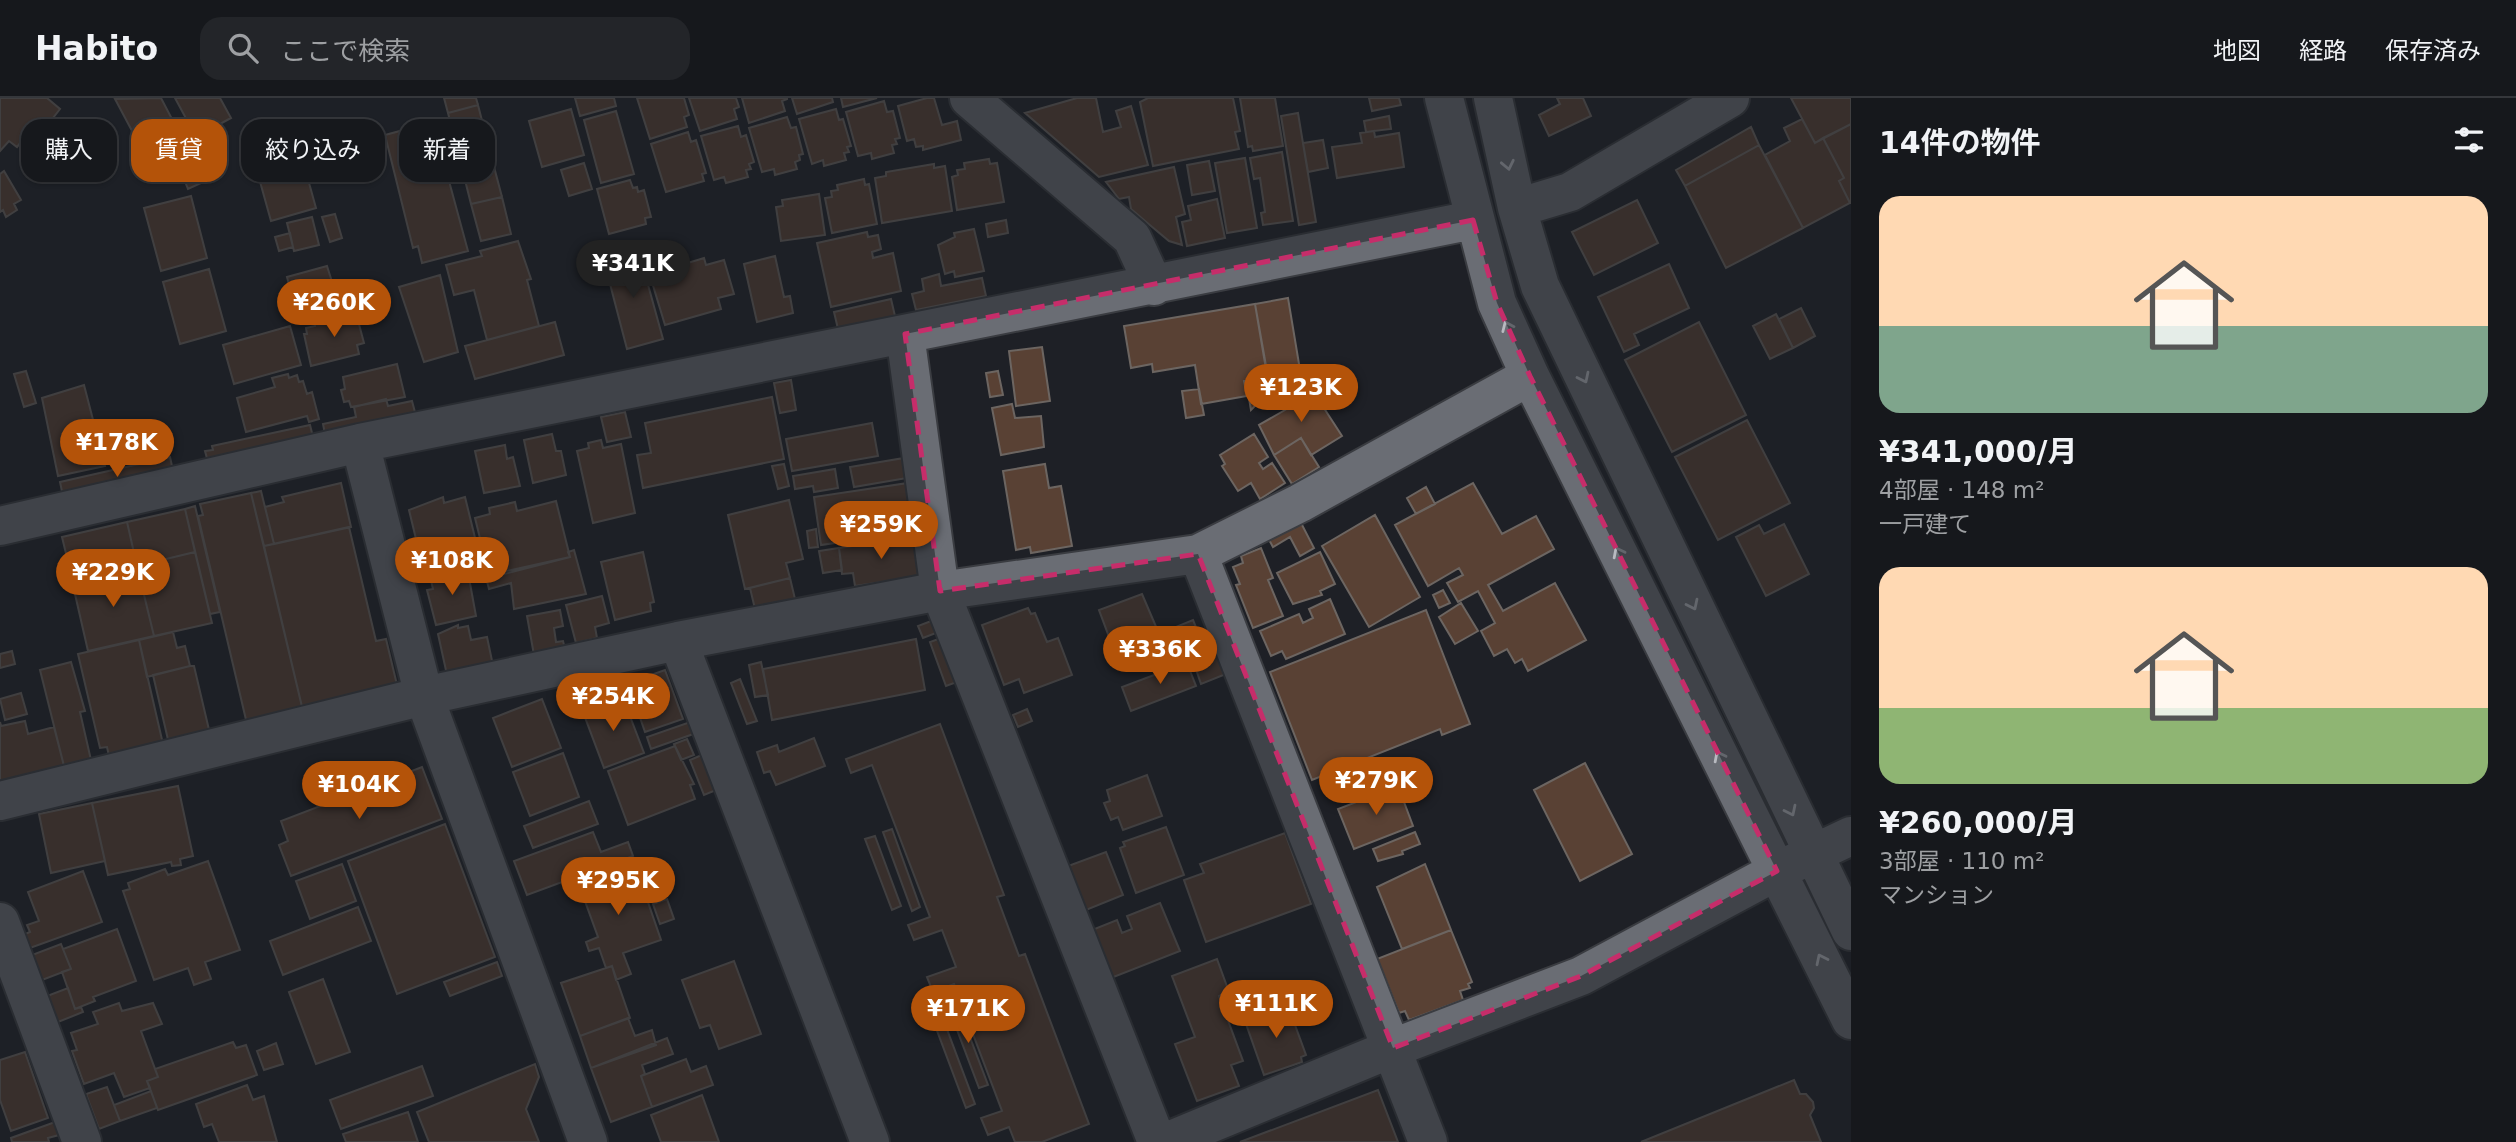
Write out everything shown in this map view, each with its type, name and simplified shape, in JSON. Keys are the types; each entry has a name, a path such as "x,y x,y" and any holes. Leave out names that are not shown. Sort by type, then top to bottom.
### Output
{"street":[{"path":"969,98 1132,238 1154,286"},
{"path":"1444,98 1473,219 1497,303 1530,376 1851,1020"},
{"path":"1493,98 1517,208 1540,286 1812,855 1851,931"},
{"path":"1517,208 1570,191 1730,98"},
{"path":"0,526 360,443 1154,286 1473,219"},
{"path":"905,334 940,591 1157,1142"},
{"path":"0,801 424,696 678,641 940,591 1198,554 1300,503 1530,376"},
{"path":"360,443 424,696 588,1142"},
{"path":"1198,554 1428,1142"},
{"path":"678,641 870,1142"},
{"path":"1166,1142 1393,1048 1581,976 1777,872 1851,836"},
{"path":"0,922 82,1142"}],"highlighted area":[{"path":"1473,220 1497,303 1530,376 1777,871 1581,976 1393,1048 1198,554 940,591 905,334"}],"building":[{"path":"0,98 47,98 60,109 52,119 21,119 21,142 17,147 9,141 0,151"},
{"path":"161,98 172,119 131,119 131,129 115,99"},
{"path":"175,98 220,98 231,118 227,120 186,119"},
{"path":"444,98 476,98 478,105 448,113"},
{"path":"575,98 614,98 616,106 580,116"},
{"path":"637,98 684,98 689,115 684,117 687,127 650,139"},
{"path":"689,98 736,98 739,107 734,109 737,119 700,131"},
{"path":"742,98 787,99 782,101 785,111 749,123"},
{"path":"792,98 832,98 833,102 797,114"},
{"path":"841,98 877,98 843,107"},
{"path":"934,98 942,125 957,121 961,140 923,150 923,146 916,147 914,139 907,141 898,106"},
{"path":"1077,98 1096,98 1103,132 1121,127 1116,111 1131,106 1148,165 1099,177 1025,113"},
{"path":"1148,98 1233,98 1240,131 1235,132 1239,149 1153,166 1140,102"},
{"path":"1240,98 1275,98 1283,146 1253,151 1252,146 1248,147"},
{"path":"1369,98 1399,98 1401,105 1372,111"},
{"path":"1557,98 1583,98 1591,116 1549,136 1539,115 1560,104"},
{"path":"1791,98 1851,98 1851,124 1815,143"},
{"path":"884,101 887,112 893,111 900,138 895,139 897,144 892,145 894,153 872,159 871,153 858,156 846,112"},
{"path":"478,105 482,119 450,119 448,113"},
{"path":"571,109 584,155 542,167 529,121"},
{"path":"836,109 839,120 843,119 851,146 847,147 849,152 844,153 846,160 824,166 823,160 812,164 799,119"},
{"path":"616,111 634,174 601,183 584,120"},
{"path":"1298,113 1316,222 1299,225 1281,116"},
{"path":"1389,116 1391,129 1366,132 1364,121"},
{"path":"787,117 791,128 796,127 803,154 799,155 800,160 795,162 797,169 775,175 774,169 762,172 749,128"},
{"path":"1802,119 1815,143 1823,138 1844,178 1839,181 1850,203 1803,228 1765,155 1790,141 1784,128"},
{"path":"1851,124 1850,203 1839,181 1844,178 1823,138"},
{"path":"738,126 741,137 746,135 754,162 749,164 751,169 746,170 748,177 726,183 724,177 714,180 701,136"},
{"path":"1751,127 1759,145 1685,186 1676,170"},
{"path":"399,131 399,182 449,182 468,251 422,263 418,246 413,248 385,135"},
{"path":"1374,131 1375,137 1399,133 1404,167 1337,178 1332,147 1362,143 1360,133"},
{"path":"688,132 691,142 696,140 706,173 702,174 704,181 666,192 651,144"},
{"path":"1323,140 1328,168 1308,172 1303,143"},
{"path":"1759,145 1803,228 1726,268 1685,186"},
{"path":"1282,152 1293,221 1263,225 1261,213 1265,212 1260,178 1254,179 1250,158"},
{"path":"1245,158 1257,228 1227,233 1215,163"},
{"path":"989,159 990,164 997,163 1004,202 957,210 952,177 958,175 957,170 965,169 964,163"},
{"path":"1209,161 1215,191 1192,195 1187,165"},
{"path":"584,163 592,189 569,196 561,170"},
{"path":"934,164 934,168 945,166 952,211 882,223 875,178 886,176 886,172"},
{"path":"1174,167 1185,214 1176,217 1182,245 1169,241 1131,209 1129,197 1119,199 1106,182"},
{"path":"4,171 21,200 14,204 17,210 6,217 3,210 0,212 0,174"},
{"path":"495,171 502,197 471,204 466,182 495,182"},
{"path":"864,179 865,185 869,184 877,224 832,233 825,198 832,197 831,191 838,190 837,185"},
{"path":"630,180 638,192 644,190 651,217 645,218 646,224 609,234 597,189"},
{"path":"185,182 200,182 201,183 188,189"},
{"path":"260,182 309,182 316,208 271,221"},
{"path":"819,194 825,235 781,241 776,207 783,206 782,200"},
{"path":"191,196 207,258 161,271 144,208"},
{"path":"502,197 511,234 481,241 471,204"},
{"path":"1217,199 1225,238 1187,246 1182,222 1191,220 1188,206"},
{"path":"1637,200 1658,243 1594,275 1572,232"},
{"path":"335,214 342,238 330,242 322,217"},
{"path":"312,217 319,245 294,251 287,223"},
{"path":"1006,220 1008,233 988,237 986,224"},
{"path":"974,229 984,271 955,277 954,271 945,274 938,245 955,237 954,233"},
{"path":"867,232 868,237 878,235 881,249 872,252 873,258 893,253 901,291 831,307 817,243"},
{"path":"290,233 293,247 279,251 275,237"},
{"path":"518,241 531,279 527,280 539,326 487,340 474,290 454,295 446,265 482,256 480,251"},
{"path":"639,252 663,339 627,349 604,261"},
{"path":"775,256 784,297 790,296 793,313 757,322 744,264"},
{"path":"704,258 706,265 724,260 734,294 718,298 721,309 665,325 648,269 667,264 668,269"},
{"path":"1669,264 1689,308 1634,334 1639,345 1624,352 1598,297"},
{"path":"327,266 334,288 338,286 345,309 304,321 298,298 293,300 287,277"},
{"path":"209,269 226,331 180,344 163,282"},
{"path":"939,274 941,286 982,278 986,296 916,310 912,294 924,291 922,279"},
{"path":"440,275 458,352 424,362 399,287"},
{"path":"1288,298 1300,370 1267,375 1255,304"},
{"path":"891,299 895,316 838,329 834,312"},
{"path":"1255,304 1268,377 1244,381 1247,396 1201,404 1195,365 1153,372 1152,364 1131,368 1124,326"},
{"path":"1801,308 1815,336 1793,348 1779,319"},
{"path":"356,313 364,343 357,345 359,354 311,366 304,334 307,334 306,328 315,326 315,323"},
{"path":"1776,314 1793,348 1770,359 1753,326"},
{"path":"555,322 564,355 475,379 465,346"},
{"path":"1699,322 1746,415 1672,452 1625,360"},
{"path":"290,326 301,365 234,384 223,345"},
{"path":"1042,347 1050,401 1016,406 1009,351"},
{"path":"397,364 405,397 351,407 349,401 344,402 341,390 345,389 343,377"},
{"path":"26,371 36,403 24,407 14,374"},
{"path":"998,371 1003,395 990,397 986,373"},
{"path":"288,374 289,378 297,375 299,382 303,381 307,394 312,392 319,419 309,422 307,416 246,432 237,398 275,387 272,378"},
{"path":"1272,377 1274,387 1251,410 1246,381"},
{"path":"791,380 796,410 780,413 774,383"},
{"path":"84,385 105,466 58,476 42,398"},
{"path":"1309,385 1342,436 1311,455 1301,438 1274,455 1259,425 1285,410 1280,403"},
{"path":"1199,389 1204,415 1186,418 1182,391"},
{"path":"772,397 784,459 643,488 637,455 651,453 645,423"},
{"path":"386,399 388,406 412,401 416,416 326,439 323,424 356,417 354,407"},
{"path":"1012,404 1015,418 1041,416 1044,447 1001,455 992,408"},
{"path":"625,412 631,437 607,442 601,417"},
{"path":"1747,420 1790,503 1718,540 1675,457"},
{"path":"872,423 878,456 792,471 786,439"},
{"path":"310,425 314,441 208,462 205,451 213,450 212,446"},
{"path":"552,434 556,451 561,451 566,475 533,483 524,440"},
{"path":"1254,434 1268,457 1259,463 1263,469 1272,463 1285,483 1260,499 1251,483 1238,491 1222,466 1225,464 1220,455"},
{"path":"1301,438 1319,467 1292,484 1274,455"},
{"path":"136,440 141,456 112,464 107,448"},
{"path":"601,440 603,448 621,444 635,513 593,523 577,451 589,448 588,443"},
{"path":"505,445 507,459 513,457 520,486 484,493 475,451"},
{"path":"170,457 174,475 64,501 60,482"},
{"path":"904,458 907,478 854,487 850,467"},
{"path":"784,464 789,486 778,489 772,466"},
{"path":"1045,464 1049,488 1061,486 1072,546 1031,553 1030,547 1016,550 1003,471"},
{"path":"835,469 838,488 814,492 813,486 795,489 793,476"},
{"path":"341,483 351,527 274,544 265,507 284,502 282,497"},
{"path":"908,483 915,531 821,545 814,497"},
{"path":"1473,483 1502,534 1536,516 1554,549 1488,585 1503,611 1555,583 1586,640 1528,671 1522,659 1515,663 1507,649 1494,656 1481,631 1495,623 1478,591 1458,602 1447,583 1463,575 1459,568 1428,586 1395,525"},
{"path":"1426,487 1435,504 1416,514 1407,498"},
{"path":"261,491 274,544 264,546 251,493"},
{"path":"251,493 303,711 247,724 198,516 203,515 200,504"},
{"path":"443,497 444,503 465,497 480,558 424,572 409,510"},
{"path":"789,500 803,559 786,563 790,578 745,589 728,515"},
{"path":"556,501 570,557 489,575 475,518 490,514 489,508 515,502 517,511"},
{"path":"195,506 220,612 210,614 185,509"},
{"path":"185,509 195,552 137,566 127,522"},
{"path":"1375,515 1420,597 1369,627 1322,546"},
{"path":"1300,521 1314,548 1300,556 1290,537 1273,547 1268,538"},
{"path":"127,522 137,566 96,575 94,565 70,570 62,537"},
{"path":"1784,524 1809,574 1766,596 1736,537 1759,525 1764,534"},
{"path":"349,527 376,641 386,639 398,689 303,711 264,546"},
{"path":"816,529 818,547 809,548 807,531"},
{"path":"915,537 920,570 916,577 855,586 853,573 842,574 839,548"},
{"path":"839,548 842,570 823,573 819,551"},
{"path":"1261,548 1273,578 1268,580 1283,616 1253,628 1236,585 1240,584 1233,567 1243,563 1241,556"},
{"path":"574,550 586,594 514,609 511,583 489,589 482,562 486,561 489,575 504,574 570,557 568,552"},
{"path":"195,552 212,623 154,636 137,566"},
{"path":"643,552 654,602 650,603 651,611 615,620 601,562"},
{"path":"1320,552 1335,584 1320,591 1322,595 1293,604 1277,573"},
{"path":"137,566 154,636 88,651 72,581"},
{"path":"467,567 476,616 436,625 427,590 433,589 430,576"},
{"path":"790,578 795,599 755,609 750,588"},
{"path":"1443,590 1450,603 1439,608 1433,595"},
{"path":"1142,594 1163,643 1137,653 1141,662 1121,669 1099,610"},
{"path":"602,596 609,623 595,627 597,638 576,643 566,605"},
{"path":"1330,599 1345,634 1286,659 1282,651 1271,656 1260,631 1299,614 1303,623 1313,618 1309,609"},
{"path":"1461,603 1478,631 1455,644 1439,617"},
{"path":"1028,608 1031,614 1035,613 1047,642 1058,638 1072,675 1024,693 1019,679 1004,685 982,625"},
{"path":"560,610 563,626 554,628 556,642 563,641 565,649 534,655 527,616"},
{"path":"1426,610 1470,724 1442,735 1440,729 1312,780 1270,672"},
{"path":"1193,620 1202,642 1174,653 1166,631"},
{"path":"931,621 936,633 923,638 918,626"},
{"path":"458,625 458,628 468,626 471,640 487,637 494,670 447,675 438,634"},
{"path":"173,632 177,648 185,646 190,666 147,677 139,640"},
{"path":"941,638 957,682 946,686 930,642"},
{"path":"916,639 925,690 772,720 763,669"},
{"path":"139,640 163,744 109,756 107,747 100,748 78,654"},
{"path":"1214,644 1226,674 1201,684 1190,652"},
{"path":"12,651 15,664 0,668 0,654"},
{"path":"1185,658 1196,686 1131,711 1122,687 1170,669 1169,664"},
{"path":"71,662 85,711 80,712 91,760 64,766 40,670"},
{"path":"761,662 768,695 755,697 749,665"},
{"path":"194,666 210,734 169,744 153,675"},
{"path":"665,670 683,719 645,732 628,683"},
{"path":"740,679 757,721 747,724 731,683"},
{"path":"21,693 27,714 5,720 0,699"},
{"path":"623,698 644,753 604,768 583,712"},
{"path":"542,699 561,748 512,767 493,718"},
{"path":"1027,709 1032,721 1018,727 1013,715"},
{"path":"696,720 699,732 651,749 647,737"},
{"path":"25,721 28,734 54,727 64,766 0,782 0,722 1,726"},
{"path":"940,724 1004,895 997,897 1019,956 1025,954 1089,1124 1042,1142 1015,1142 1009,1127 988,1135 981,1118 1002,1111 954,984 933,992 927,977 956,967 942,930 914,940 908,925 930,917 872,765 851,773 846,759"},
{"path":"814,738 825,766 776,785 770,771 764,773 757,752 777,745 779,752"},
{"path":"687,739 694,755 681,760 674,744"},
{"path":"675,746 694,784 690,785 695,799 628,825 608,771"},
{"path":"711,751 726,786 704,795 690,760"},
{"path":"563,753 579,797 530,816 513,772"},
{"path":"1585,763 1632,854 1580,881 1534,790"},
{"path":"422,767 442,819 291,876 279,845 288,841 281,821"},
{"path":"1147,775 1162,816 1123,830 1118,817 1111,820 1104,803 1110,801 1107,790"},
{"path":"178,786 193,856 180,859 181,865 172,866 171,862 108,875 92,803"},
{"path":"1398,786 1413,826 1354,849 1338,809"},
{"path":"589,801 598,824 533,848 524,826"},
{"path":"92,803 105,861 51,873 39,814"},
{"path":"445,824 495,957 397,994 348,861"},
{"path":"1166,827 1184,875 1136,893 1120,848 1125,846 1123,842"},
{"path":"892,829 920,907 912,911 883,832"},
{"path":"593,832 601,852 628,842 633,856 527,895 514,861"},
{"path":"1415,832 1420,844 1402,851 1403,854 1378,861 1373,849"},
{"path":"1285,833 1311,904 1206,942 1184,880 1204,873 1200,864"},
{"path":"875,836 901,906 892,910 865,839"},
{"path":"1106,852 1123,895 1086,910 1068,866"},
{"path":"208,861 240,950 205,962 211,979 194,985 188,968 154,980 123,891 130,889 128,883 165,869 168,875"},
{"path":"342,864 356,901 310,919 296,881"},
{"path":"628,864 635,885 641,882 661,940 623,953 631,974 616,980 612,966 606,968 599,948 589,951 586,942 598,937 578,882"},
{"path":"1425,864 1451,930 1402,949 1377,887"},
{"path":"83,871 102,922 30,948 25,934 30,932 27,925 39,921 28,892"},
{"path":"667,899 674,919 660,924 653,904"},
{"path":"1160,903 1180,951 1111,978 1092,930 1117,920 1122,933 1132,929 1127,916"},
{"path":"358,907 371,941 283,975 270,941"},
{"path":"117,929 136,981 93,997 95,1001 75,1009 62,972 71,969 63,949"},
{"path":"1451,930 1472,982 1468,984 1470,988 1460,991 1463,1000 1409,1020 1405,1011 1399,1013 1377,959"},
{"path":"61,944 71,969 42,980 32,955"},
{"path":"1217,959 1229,992 1219,996 1243,1061 1231,1065 1239,1086 1197,1101 1175,1044 1195,1037 1172,976"},
{"path":"734,961 761,1034 719,1049 710,1025 700,1028 682,980"},
{"path":"497,962 502,976 450,996 444,982"},
{"path":"612,966 630,1018 580,1036 561,983"},
{"path":"323,979 350,1052 316,1064 289,992"},
{"path":"68,988 75,1009 81,1007 83,1012 58,1022 47,996"},
{"path":"119,1003 122,1011 153,1003 162,1024 141,1031 158,1077 147,1081 150,1088 124,1097 114,1073 84,1084 72,1051 77,1050 71,1033 98,1024 93,1012"},
{"path":"957,1003 988,1085 979,1088 948,1006"},
{"path":"1288,1006 1306,1055 1301,1057 1302,1062 1264,1075 1245,1021"},
{"path":"939,1008 975,1104 966,1108 930,1012"},
{"path":"628,1018 635,1036 652,1030 656,1045 591,1068 580,1036"},
{"path":"667,1038 673,1054 642,1065 645,1074 641,1076 652,1107 611,1122 591,1068"},
{"path":"233,1042 236,1048 246,1045 257,1075 158,1110 147,1081 158,1077 155,1069"},
{"path":"276,1043 283,1064 264,1070 257,1051"},
{"path":"25,1052 48,1118 11,1131 0,1100 0,1060"},
{"path":"686,1059 691,1072 706,1066 713,1085 652,1107 641,1076"},
{"path":"535,1064 539,1077 526,1109 539,1142 429,1142 417,1112"},
{"path":"422,1066 433,1096 341,1129 330,1100"},
{"path":"1794,1080 1800,1094 1806,1094 1813,1102 1814,1108 1810,1115 1821,1142 1641,1142"},
{"path":"247,1085 253,1100 264,1096 277,1142 219,1142 212,1124 204,1127 196,1104"},
{"path":"107,1087 120,1121 99,1129 86,1094"},
{"path":"1378,1090 1398,1142 1240,1142"},
{"path":"151,1091 157,1108 120,1121 114,1105"},
{"path":"702,1095 719,1142 661,1142 651,1115"},
{"path":"408,1112 418,1142 346,1142 343,1134"},
{"path":"55,1122 59,1135 48,1138 49,1142 12,1142 11,1138"}]}
